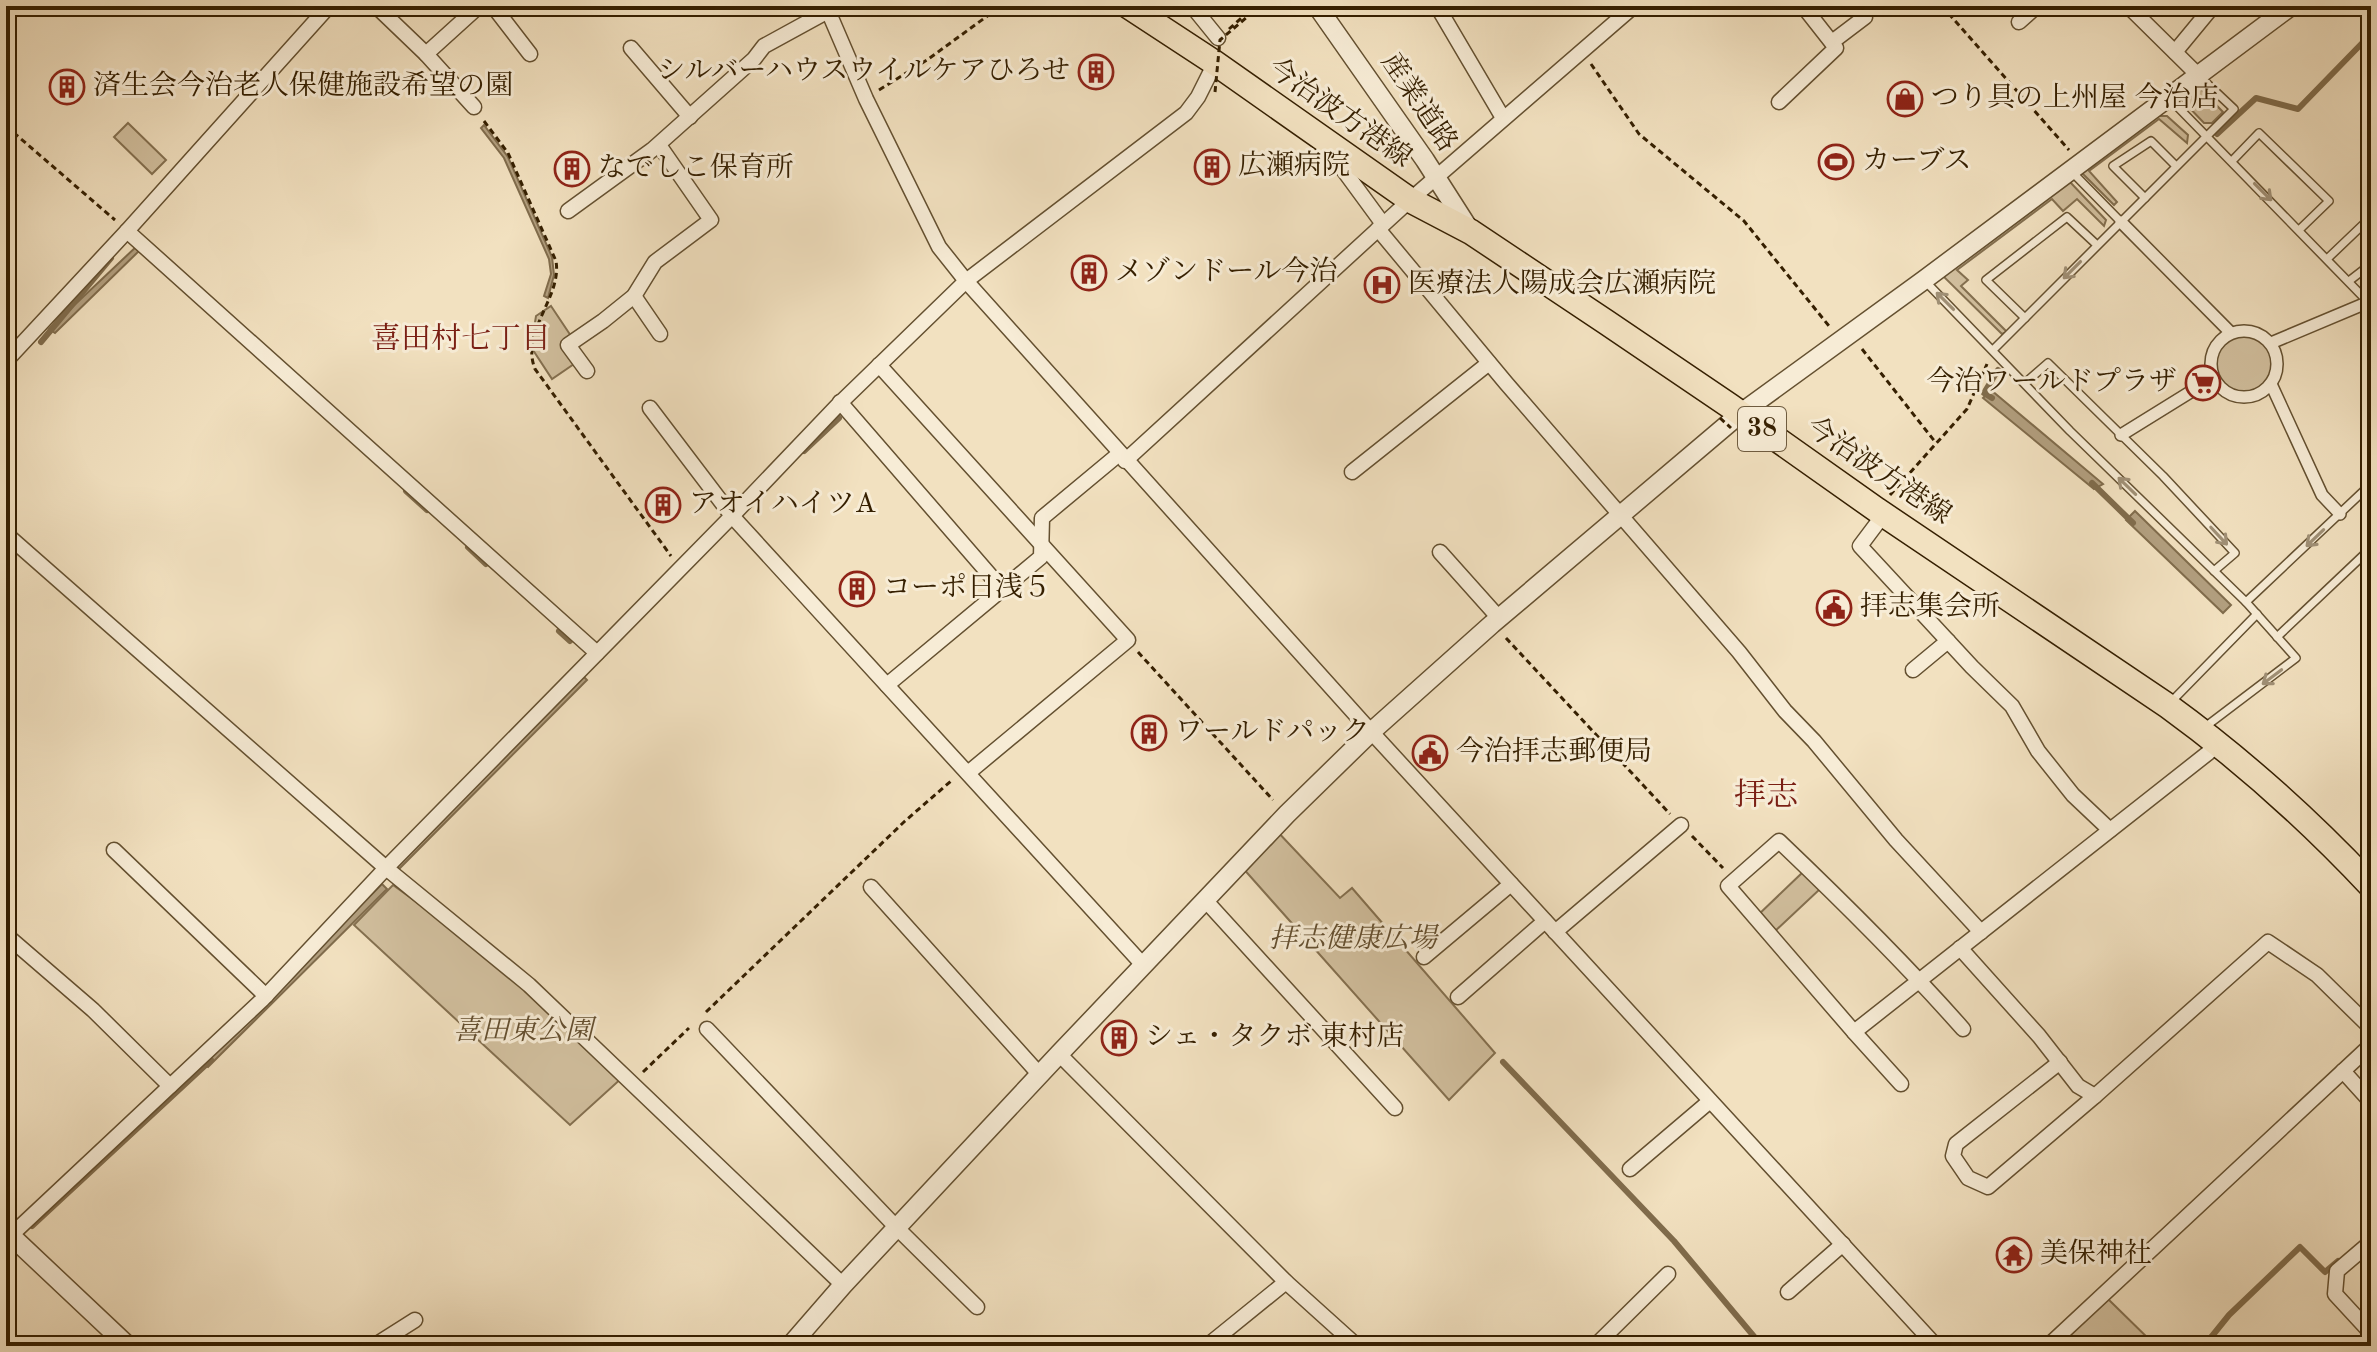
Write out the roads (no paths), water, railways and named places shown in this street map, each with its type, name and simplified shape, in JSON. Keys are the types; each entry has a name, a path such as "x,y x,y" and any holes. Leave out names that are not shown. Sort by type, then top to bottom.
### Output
{"main road":[{"name":"今治波方港線","path":"1128,6 1410,200 1471,232 1731,420 1881,512 2168,706 2209,737 2302,818 2371,886"}],"street":[{"path":"6,361 329,6"},
{"path":"376,6 426,54 474,107"},
{"path":"426,54 479,6"},
{"path":"493,6 530,54"},
{"path":"1192,6 1218,38"},
{"name":"産業道路","path":"1317,6 1471,232"},
{"path":"1437,6 1503,118"},
{"path":"887,685 1041,557 1042,518 1122,458 1410,200 1634,6"},
{"path":"1779,102 1836,48 1803,6"},
{"path":"2019,22 2037,6"},
{"path":"2175,52 2213,6"},
{"path":"790,1346 1059,1054 1287,814 1371,732 1731,420 1848,341 1924,280 2291,6"},
{"path":"568,211 659,145 754,59 764,46 827,8 866,99 939,247 966,281 1371,732 1936,1346"},
{"path":"2135,9 2199,76"},
{"path":"1832,42 1865,17"},
{"path":"631,48 690,117"},
{"path":"128,1346 8,1235 266,996 386,868 681,569 840,402 966,281 1186,113 1215,63"},
{"path":"1319,136 1381,226 1489,363 1739,652 1785,711 1814,741 1896,840 1981,932"},
{"path":"587,371 568,345 634,296 655,262 711,220 659,145"},
{"path":"2121,222 2231,333"},
{"path":"127,231 597,653"},
{"path":"634,296 660,334"},
{"path":"2271,343 2370,302"},
{"path":"2250,331 2271,343 2278,363 2277,372 2271,384 2261,393 2244,398 2226,392 2213,378 2210,364 2214,349 2231,333 2250,331"},
{"path":"1352,472 1489,363"},
{"path":"879,365 1128,640 966,771"},
{"path":"2121,435 2213,378"},
{"path":"2271,384 2322,495 2340,514"},
{"path":"840,402 1002,589"},
{"path":"650,408 732,516 1144,966"},
{"path":"1881,512 1860,546 2012,706 2038,751 2073,795 2110,830"},
{"path":"6,534 386,868 529,985 843,1285"},
{"path":"1440,552 1496,621"},
{"path":"1913,670 1948,641"},
{"path":"1854,1032 2110,830 2209,737"},
{"path":"1458,997 1681,825"},
{"path":"1901,1084 1728,886 1734,880 1779,841 1858,915 1963,1029"},
{"path":"114,850 266,996"},
{"path":"1424,957 1511,884"},
{"path":"871,887 1040,1075"},
{"path":"1206,901 1395,1108"},
{"path":"6,935 93,1010 170,1086"},
{"path":"2060,1062 1956,1144 1953,1156 1968,1178 1988,1187 2268,942 2317,975 2371,1028"},
{"path":"1960,948 2078,1086 2095,1096"},
{"path":"701,1023 977,1307"},
{"path":"2048,1346 2371,1045"},
{"path":"1059,1054 1286,1282 1357,1346"},
{"path":"2343,1071 2371,1102"},
{"path":"1630,1169 1710,1101"},
{"path":"2371,1242 2337,1271 2335,1294 2371,1333"},
{"path":"1788,1292 1843,1244"},
{"path":"1595,1346 1668,1274"},
{"path":"1207,1346 1286,1282"},
{"path":"374,1346 415,1320"}],"lane":[{"path":"1993,350 2234,109 2199,76"},
{"path":"2169,98 2370,302"},
{"path":"2232,161 2259,133 2329,201 2299,230"},
{"path":"2145,198 2113,166 2151,141 2176,166"},
{"path":"2075,167 2121,222"},
{"path":"2025,318 1986,280 2067,217 2097,245"},
{"path":"2327,259 2371,217"},
{"path":"2349,281 2371,264"},
{"path":"1924,280 2070,431 2246,602 2296,658 2209,737"},
{"path":"2025,383 2048,363 2121,435 2235,553 2214,571"},
{"path":"2246,602 2371,484"},
{"path":"2277,637 2371,548"},
{"path":"2168,706 2257,614"}],"waterway":[{"path":"2217,134 2256,98 2298,109 2371,34"},
{"path":"41,342 111,258"},
{"path":"1992,398 1984,393 1998,370"},
{"path":"804,451 839,418"},
{"path":"2092,483 2133,523"},
{"path":"406,491 427,510"},
{"path":"468,547 486,564"},
{"path":"559,631 570,641"},
{"path":"32,1226 211,1060"},
{"path":"1503,1062 1674,1241 1762,1346"},
{"path":"2204,1346 2229,1315 2300,1247 2325,1272 2338,1261"}],"place":[{"name":"シルバーハウスウイルケアひろせ","path":"1096,72"},
{"name":"済生会今治老人保健施設希望の園","path":"67,87"},
{"name":"つり具の上州屋 今治店","path":"1905,99"},
{"name":"カーブス","path":"1836,162"},
{"name":"広瀬病院","path":"1212,167"},
{"name":"なでしこ保育所","path":"572,169"},
{"name":"メゾンドール今治","path":"1089,273"},
{"name":"医療法人陽成会広瀬病院","path":"1382,285"},
{"name":"今治ワールドプラザ","path":"2203,383"},
{"name":"アオイハイツA","path":"663,505"},
{"name":"コーポ日浅５","path":"857,589"},
{"name":"拝志集会所","path":"1834,608"},
{"name":"ワールドパック","path":"1149,733"},
{"name":"今治拝志郵便局","path":"1430,753"},
{"name":"シェ・タクボ 東村店","path":"1119,1038"},
{"name":"美保神社","path":"2014,1255"}],"district":[{"name":"喜田村七丁目","path":"461,340"},
{"name":"拝志","path":"1766,797"}],"park label":[{"name":"拝志健康広場","path":"1353,940"},
{"name":"喜田東公園","path":"523,1032"}]}
